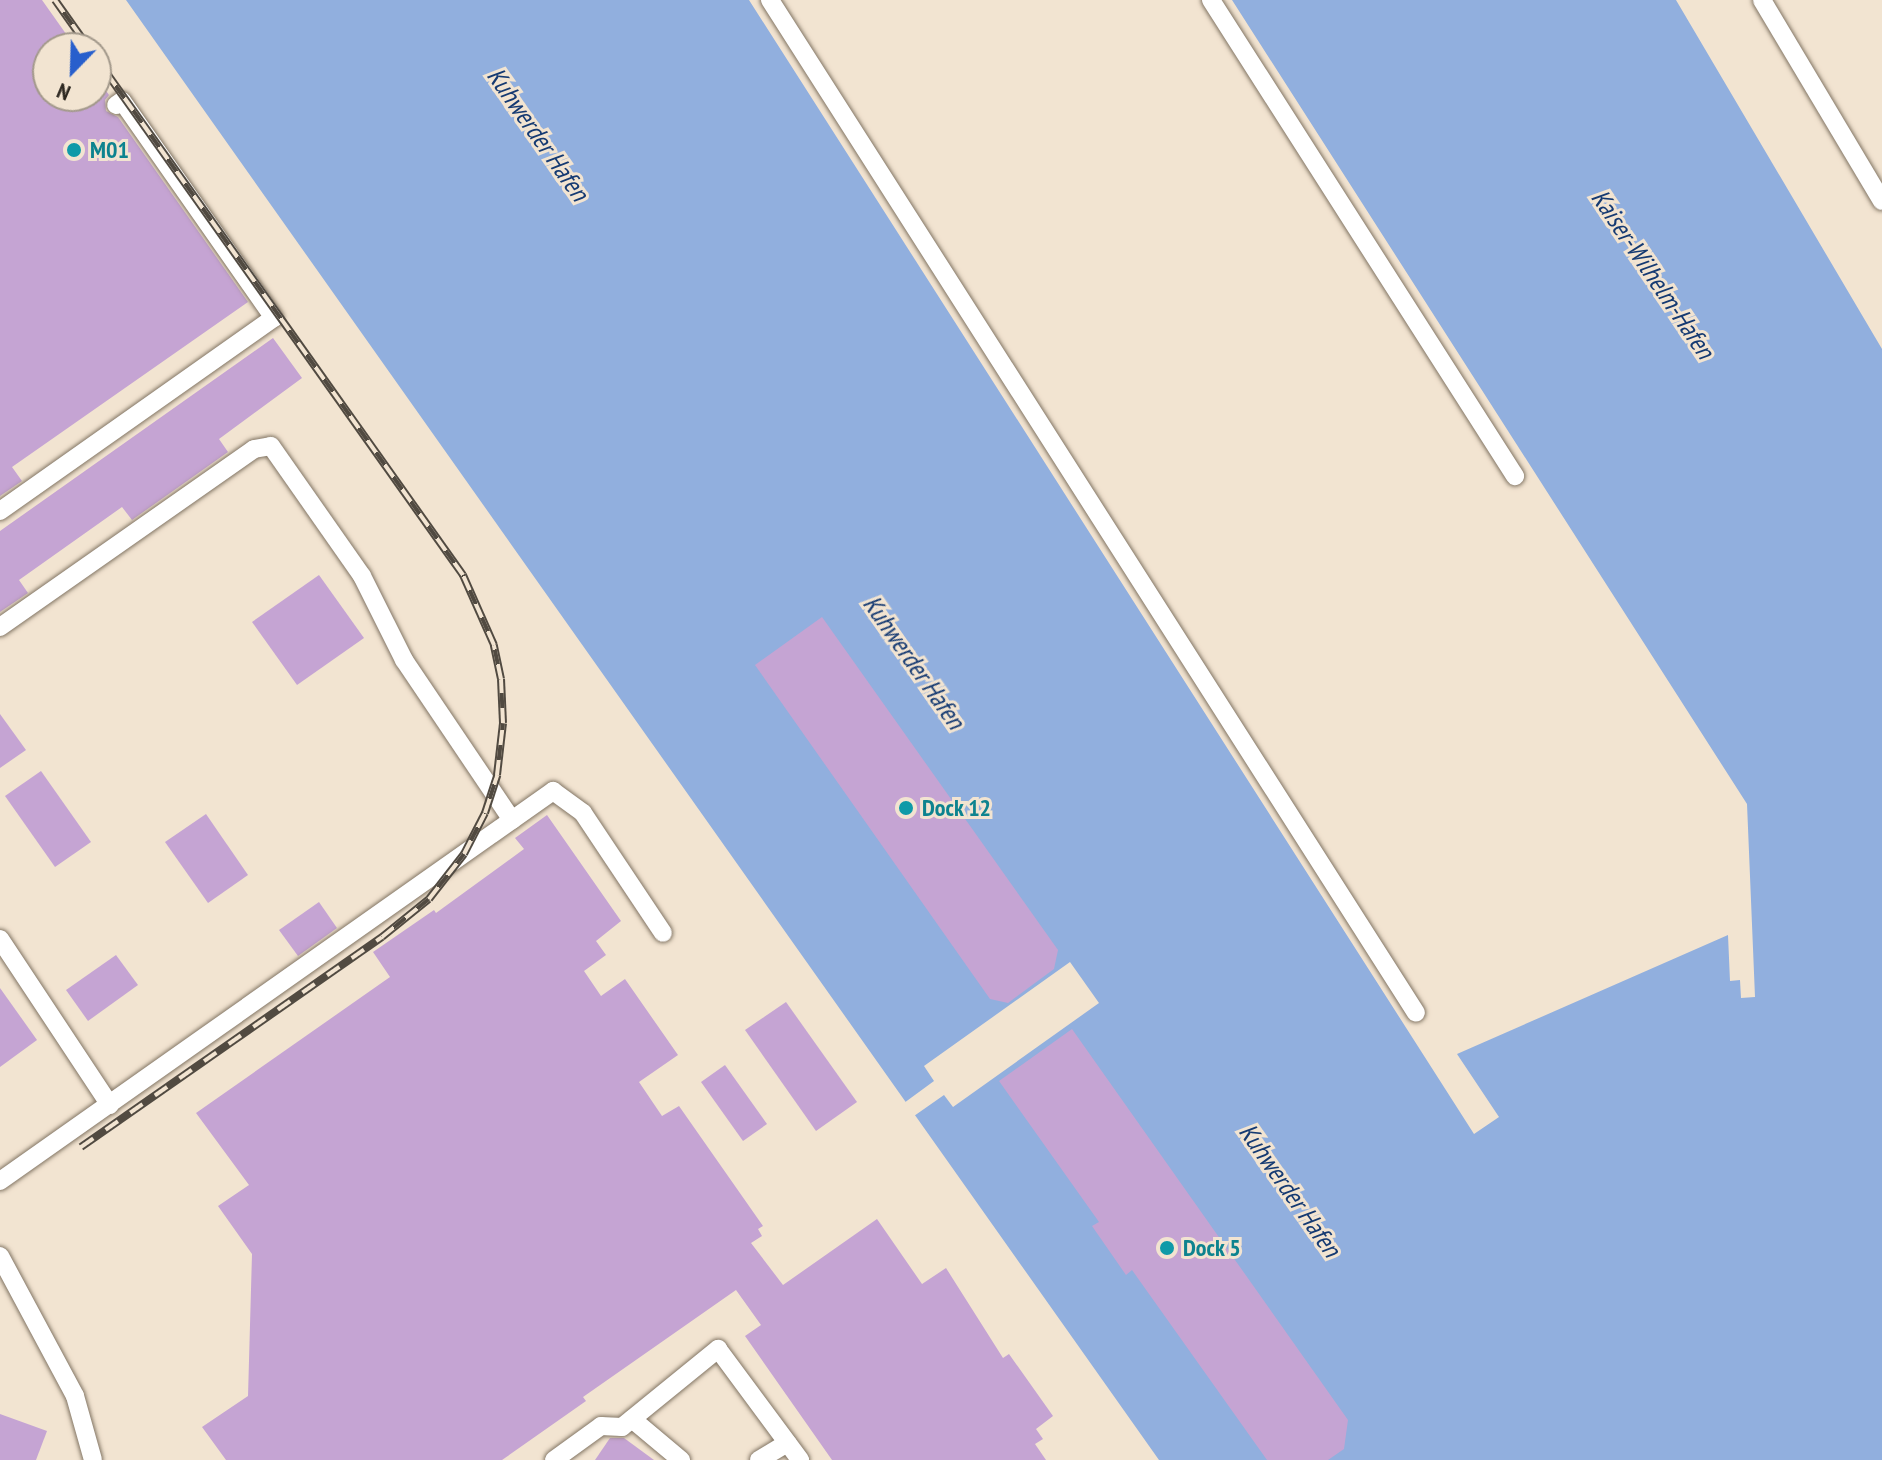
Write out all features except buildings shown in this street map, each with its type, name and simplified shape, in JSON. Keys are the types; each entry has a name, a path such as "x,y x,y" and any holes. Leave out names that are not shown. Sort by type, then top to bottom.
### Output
{"lane":[{"path":"770,0 1416,1013"},
{"path":"1211,0 1515,476"},
{"path":"1762,0 1882,201"},
{"path":"0,511 274,318 122,101 116,105"},
{"path":"0,627 254,449 271,446 362,576 404,660 512,820"},
{"path":"1,1179 553,791 583,813 663,933"},
{"path":"0,939 110,1105"},
{"path":"0,1256 75,1396 93,1460"},
{"path":"554,1460 601,1426 622,1427 718,1349 800,1460"},
{"path":"632,1419 681,1460"},
{"path":"759,1460 787,1443"}],"water":[{"path":"126,0 749,0 1474,1134 1499,1117 1457,1054 1728,935 1730,981 1740,980 1741,998 1755,997 1747,804 1232,0 1676,0 1882,349 1882,1460 1159,1460"}],"pier":[{"path":"1070,962 1099,1003 953,1107 944,1095 914,1116 904,1103 934,1081 924,1066"}],"railway":[{"path":"55,0 78,32"},
{"path":"81,1147 382,937 429,899 464,854 485,813 497,775 503,723 501,679 494,645 463,575 112,81"}],"place":[{"name":"M01","path":"74,150"},
{"name":"Dock 12","path":"906,808"},
{"name":"Dock 5","path":"1167,1248"}],"water label":[{"name":"Kuhwerder Hafen","path":"538,134"},
{"name":"Kaiser-Wilhelm-Hafen","path":"1653,274"},
{"name":"Kuhwerder Hafen","path":"914,662"},
{"name":"Kuhwerder Hafen","path":"1290,1190"}]}
